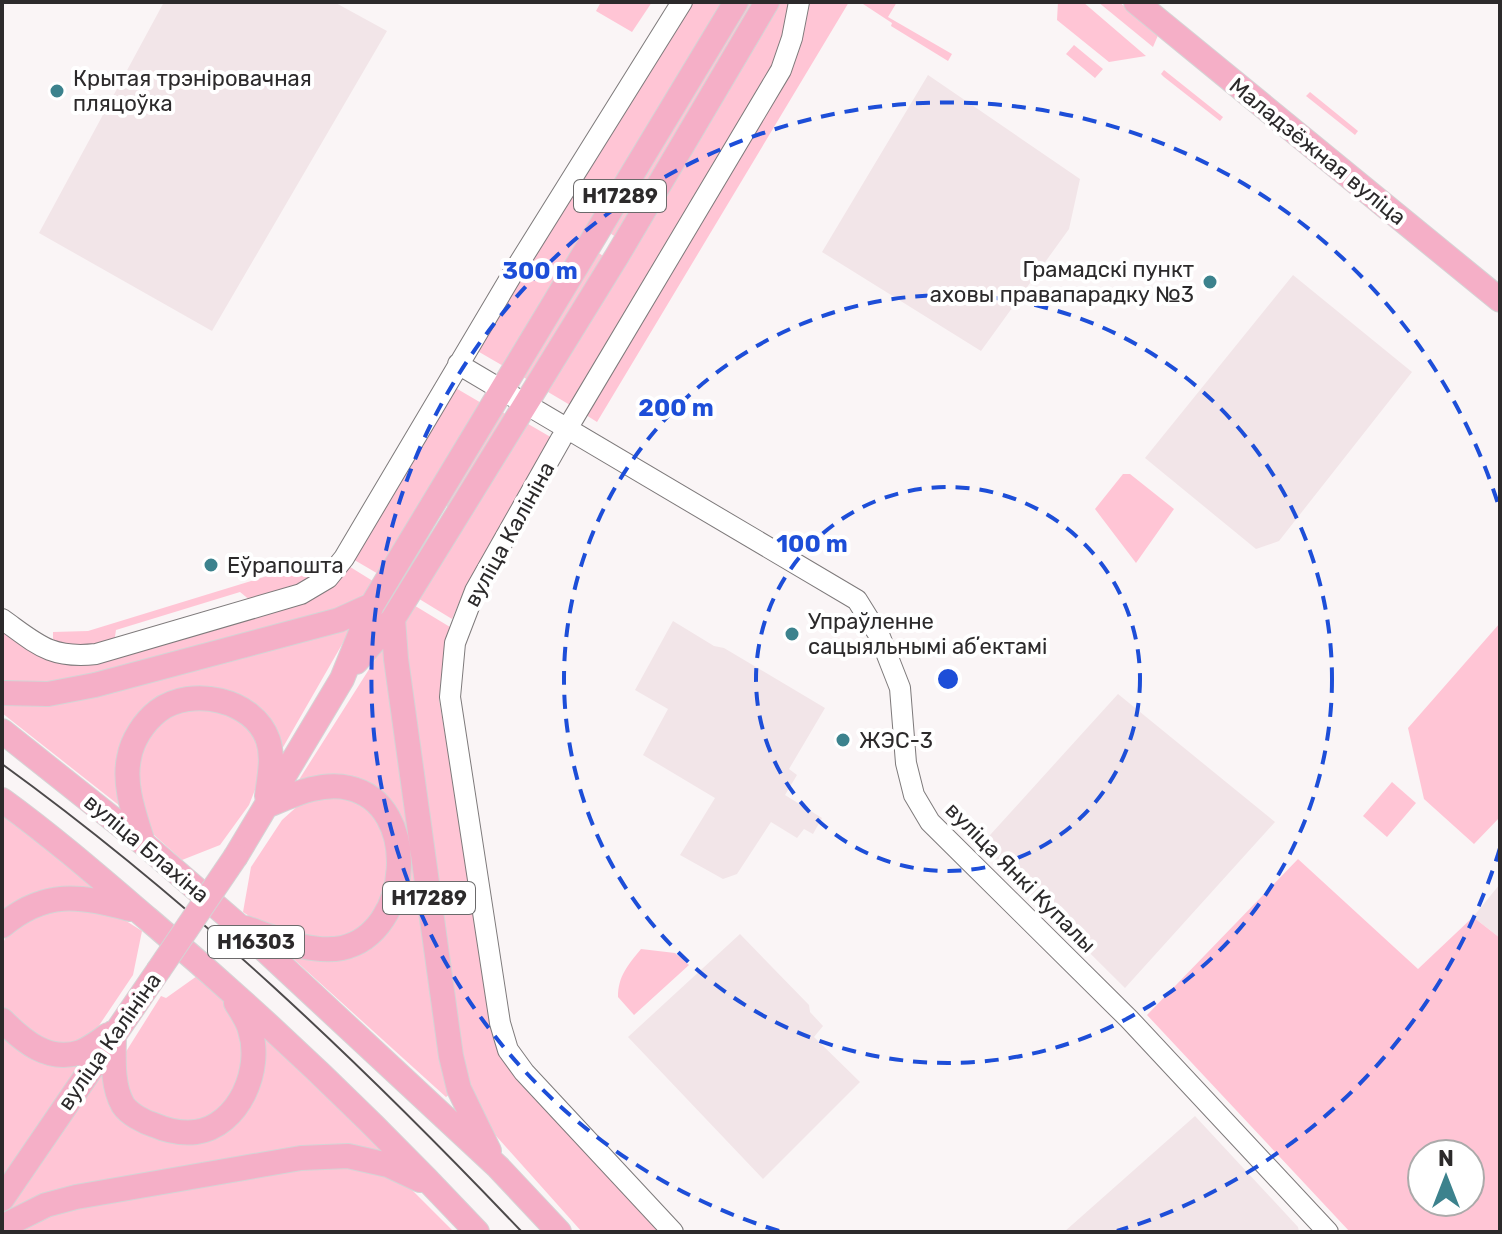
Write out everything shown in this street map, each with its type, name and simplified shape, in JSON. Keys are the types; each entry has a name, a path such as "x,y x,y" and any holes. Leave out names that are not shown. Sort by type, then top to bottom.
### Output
{"main road":[{"name":"вуліца Калініна","path":"2,1199 236,856 342,679 372,605 736,2"},
{"name":"вуліца Калініна","path":"342,679 393,619 617,256 767,2"},
{"name":"Маладзёжная вуліца","path":"1136,2 1500,300"},
{"path":"593,241 617,256"},
{"path":"425,518 447,531"},
{"path":"2,693 48,694 95,685 339,620 372,605"},
{"name":"Н17289","path":"393,619 451,1056 459,1089 498,1167"},
{"name":"Н17289","path":"143,843 127,783 129,757 141,728 160,709 189,700 214,698 239,706 258,722 269,741 271,766 266,806 300,792 327,787 349,788 371,798 391,822 399,852 398,884 388,912 368,936 342,948 315,948 239,926"},
{"name":"вуліца Блахіна","path":"2,731 143,843 239,926 498,1167"},
{"name":"Н16303","path":"2,800 41,828 227,987 341,1092 477,1232"},
{"path":"2,926 25,907 57,898 93,898 138,911"},
{"path":"114,1032 114,1074 124,1106 143,1121 173,1133 198,1132 222,1122 237,1105 250,1079 254,1052 250,1029 227,987"},
{"name":"Н17289","path":"2,1020 23,1041 43,1052 59,1055 80,1052 114,1032"},
{"path":"2,1227 46,1205 76,1197 301,1158 348,1156 388,1165 436,1188"},
{"name":"Н16303","path":"498,1167 559,1232"}],"street":[{"path":"2,619 58,654 72,657 96,654 301,594 328,578 682,2"},
{"name":"вуліца Калініна","path":"673,1232 524,1072 508,1050 500,1023 450,697 455,643 475,591 781,70 792,38 799,2"},
{"name":"вуліца Янкі Купалы","path":"458,364 857,600 880,637 900,688 906,763 914,795 930,822 1129,1019 1328,1232"}],"shaded area":[{"path":"164,2 334,2 387,31 212,331 39,233"},
{"path":"601,2 652,2 632,32 596,11"},
{"path":"689,2 727,2 505,367 474,349"},
{"path":"746,2 756,2 616,237 608,232"},
{"path":"774,2 792,2 775,67 570,405 543,389"},
{"path":"810,2 849,2 597,422 586,415 800,39"},
{"path":"860,2 897,2 888,17 952,54 948,61 891,26 892,23"},
{"path":"1058,2 1083,2 1146,56 1109,62 1057,20"},
{"path":"1098,2 1119,2 1159,33 1153,47"},
{"path":"1074,45 1103,69 1095,78 1066,54"},
{"path":"1164,70 1223,117 1220,121 1164,77 1161,74"},
{"path":"928,75 1080,179 1069,229 981,351 822,252"},
{"path":"1310,92 1358,131 1355,135 1306,96"},
{"path":"596,251 603,256 530,381 523,377"},
{"path":"1293,275 1412,372 1279,541 1256,549 1145,458"},
{"path":"454,387 483,404 380,575 351,558"},
{"path":"501,411 507,415 451,509 443,504"},
{"path":"523,421 554,439 466,586 452,619 416,597"},
{"path":"1123,474 1130,474 1174,509 1136,563 1095,509"},
{"path":"326,558 334,559 312,580 251,601 240,592 116,630 114,643 60,650 53,639 53,632 88,631"},
{"path":"347,565 376,583 357,601 337,611 94,679 2,687 2,626 55,659 303,599"},
{"path":"412,604 450,627 439,699 494,1025 664,1232 582,1232 480,1118 464,1088 401,623"},
{"path":"356,620 278,756 264,717 157,704 125,810 2,713 2,699"},
{"path":"673,621 825,708 789,769 797,775 785,795 822,818 813,834 804,829 797,838 771,822 737,874 723,879 680,855 715,798 643,755 668,709 635,690"},
{"path":"1500,623 1500,817 1474,844 1424,799 1408,728"},
{"path":"387,641 449,1095 446,1097 277,944 343,953 405,886 376,792 295,786"},
{"path":"1118,694 1275,822 1125,988 981,845"},
{"path":"214,705 253,726 264,767 249,805 220,845 182,860 153,834 139,811 135,757 162,715"},
{"path":"1392,782 1416,803 1387,837 1363,816"},
{"path":"327,795 348,795 385,824 391,883 364,932 314,942 255,920 243,912 251,867 282,820 301,803"},
{"path":"2,812 102,892 2,917"},
{"path":"1298,859 1418,969 1473,917 1500,938 1500,1232 1350,1232 1147,1015"},
{"path":"1500,884 1500,938 1473,917"},
{"path":"59,904 112,912 142,931 133,975 98,1027 78,1045 59,1048 8,1017 2,1002 2,946 8,931"},
{"path":"740,934 809,1005 810,1012 823,1026 814,1037 860,1082 763,1179 628,1037"},
{"path":"641,949 675,953 689,965 634,1015 618,997 618,990 625,971"},
{"path":"197,976 234,1008 246,1034 245,1078 217,1116 173,1125 129,1100 122,1058 161,996 166,998"},
{"path":"259,1028 397,1162 381,1156 4,1213 101,1071 140,1128 225,1127"},
{"path":"2,1029 83,1060 2,1181"},
{"path":"1195,1116 1298,1227 1299,1232 1064,1232"},
{"path":"302,1164 347,1164 405,1183 454,1232 9,1232 48,1212"}],"tram line":[{"path":"2,764 140,871 272,986 399,1107 522,1232"}],"place":[{"name":"Крытая трэніровачная пляцоўка","path":"57,91"},
{"name":"Грамадскі пункт аховы правапарадку №3","path":"1210,282"},
{"name":"Еўрапошта","path":"211,565"},
{"name":"Упраўленне сацыяльнымі абʼектамі","path":"792,634"},
{"name":"ЖЭС-3","path":"843,740"}]}
